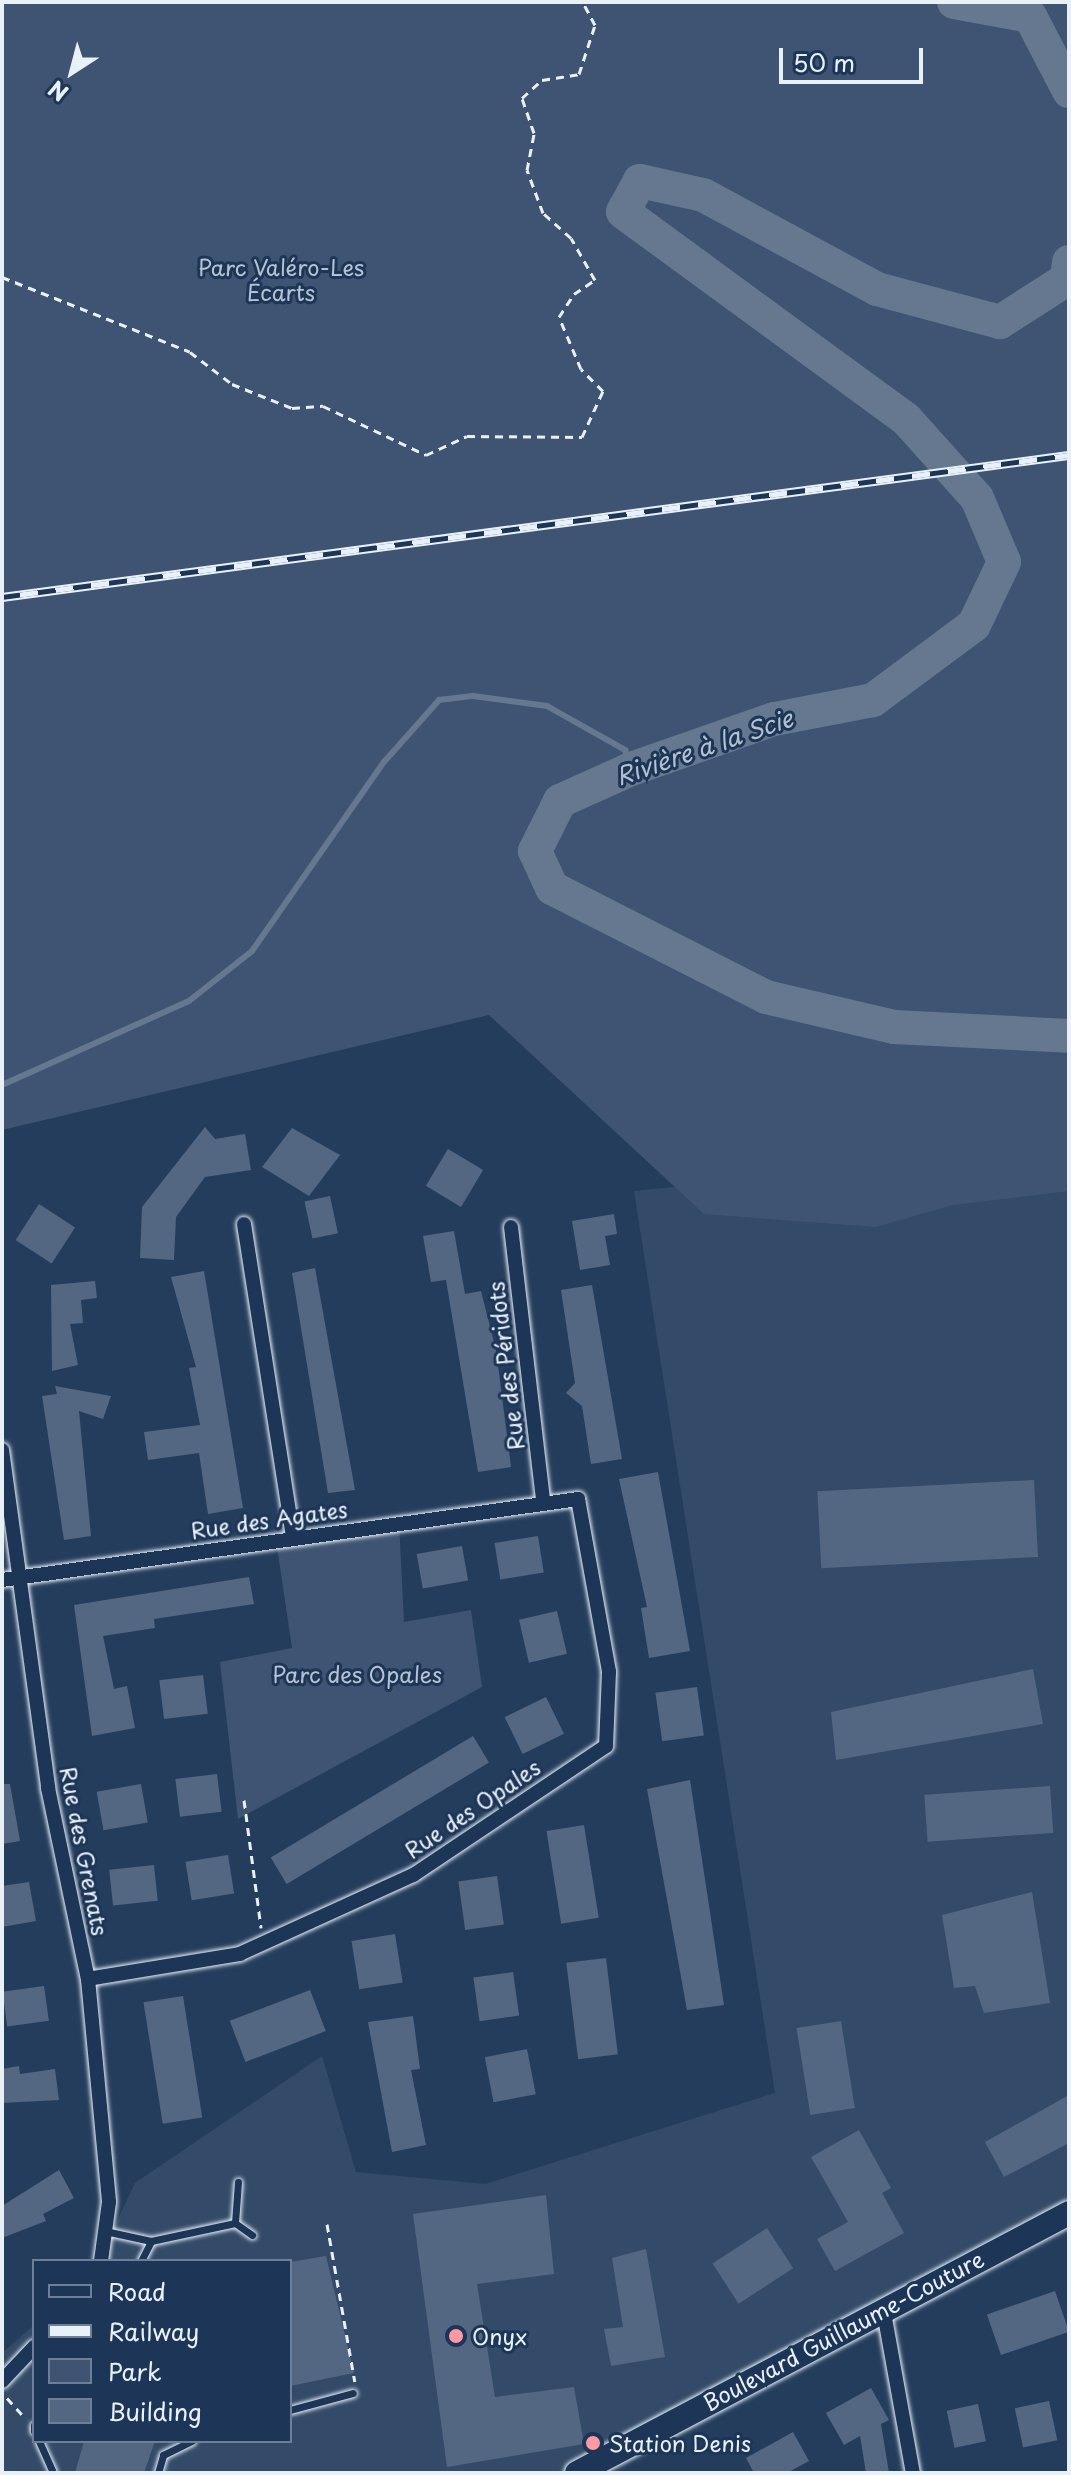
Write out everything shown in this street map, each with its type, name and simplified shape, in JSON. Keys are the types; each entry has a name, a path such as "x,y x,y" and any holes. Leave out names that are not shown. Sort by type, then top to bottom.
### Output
{"main road":[{"name":"Boulevard Guillaume-Couture","path":"577,2473 883,2306 1069,2213"}],"street":[{"path":"244,1224 293,1537"},
{"name":"Rue des Péridots","path":"511,1227 543,1500"},
{"name":"Rue des Grenats","path":"2,1450 48,1788 88,1979 109,2202 101,2259"},
{"name":"Rue des Opales","path":"88,1979 240,1954 263,1944 413,1875 606,1746 609,1672 578,1499 543,1500"},
{"name":"Rue des Agates","path":"2,1580 543,1500"},
{"path":"883,2306 913,2473"},
{"path":"2,2381 32,2349"}],"lane":[{"path":"235,2223 238,2182"},
{"path":"105,2231 151,2241 235,2223 252,2235"},
{"path":"142,2259 151,2241"},
{"path":"292,2409 353,2393"},
{"path":"40,2443 53,2473"},
{"path":"158,2473 163,2455 188,2443"}],"path":[{"path":"2,277 190,352 232,384 292,408 323,406 426,455 467,436 582,437 603,391 581,369 559,317 574,294 595,280 571,238 543,213 527,170 534,133 522,98 542,80 579,74 595,25 583,2"},
{"path":"244,1800 263,1944"},
{"path":"327,2224 357,2364 353,2393"},
{"path":"2,2392 32,2427"}],"shaded area":[{"path":"1069,1146 1069,2207 603,2473 2,2473 2,2353 32,2327 32,2443 292,2443 292,2259 99,2259 135,2183 322,2056 356,2172 485,2184 775,2093 634,1191"}],"green space":[{"name":"Parc Valéro-Les Écarts","path":"2,2 1069,2 1069,1191 953,1205 876,1227 704,1214 489,1015 2,1130"},
{"name":"Parc des Opales","path":"399,1522 404,1622 471,1610 482,1687 238,1819 220,1662 292,1648 276,1540"}],"building":[{"path":"205,1127 215,1139 245,1134 251,1170 205,1177 176,1217 174,1260 140,1258 142,1207"},
{"path":"292,1128 340,1155 309,1196 262,1167"},
{"path":"448,1149 483,1170 461,1207 426,1186"},
{"path":"330,1196 338,1233 312,1239 305,1201"},
{"path":"39,1204 75,1227 52,1263 16,1240"},
{"path":"614,1214 617,1234 605,1236 610,1265 580,1270 572,1221"},
{"path":"454,1231 465,1294 481,1291 496,1350 511,1467 478,1472 446,1280 431,1282 423,1236"},
{"path":"315,1268 355,1490 328,1493 292,1273"},
{"path":"204,1271 243,1508 208,1514 199,1453 148,1460 144,1432 200,1425 189,1368 196,1367 171,1277"},
{"path":"95,1281 97,1298 81,1300 83,1323 70,1324 78,1365 52,1371 51,1285"},
{"path":"592,1285 622,1459 591,1464 582,1406 566,1393 575,1383 561,1290"},
{"path":"55,1386 111,1396 103,1419 79,1411 91,1536 64,1540 42,1396 57,1394"},
{"path":"658,1472 690,1651 649,1658 641,1608 647,1607 619,1479"},
{"path":"1034,1480 1038,1557 821,1568 817,1491"},
{"path":"538,1536 544,1573 500,1579 495,1543"},
{"path":"462,1546 468,1580 423,1588 417,1554"},
{"path":"249,1577 254,1604 154,1619 155,1628 103,1636 114,1689 127,1686 135,1728 92,1736 74,1605"},
{"path":"557,1611 567,1654 529,1663 519,1620"},
{"path":"1033,1669 1043,1724 836,1760 831,1712"},
{"path":"203,1675 208,1714 164,1719 159,1680"},
{"path":"697,1687 704,1736 662,1741 655,1693"},
{"path":"546,1697 564,1734 523,1754 505,1717"},
{"path":"473,1736 489,1763 287,1884 271,1858"},
{"path":"217,1774 222,1812 180,1817 175,1779"},
{"path":"690,1780 724,2005 687,2010 647,1789"},
{"path":"2,1784 10,1784 20,1841 2,1844"},
{"path":"141,1784 148,1822 103,1830 97,1792"},
{"path":"1050,1786 1053,1833 928,1842 924,1795"},
{"path":"584,1825 599,1918 561,1924 546,1831"},
{"path":"228,1855 234,1894 192,1900 186,1862"},
{"path":"154,1865 158,1901 113,1906 109,1870"},
{"path":"497,1876 504,1925 465,1930 458,1881"},
{"path":"29,1882 36,1921 2,1927 2,1886"},
{"path":"1032,1892 1050,2003 984,2013 975,1986 954,1988 942,1915"},
{"path":"395,1934 403,1982 359,1989 352,1941"},
{"path":"606,1958 618,2054 578,2059 566,1963"},
{"path":"513,1972 519,2016 480,2021 473,1978"},
{"path":"44,1986 49,2021 7,2027 2,1992"},
{"path":"310,1990 326,2031 245,2062 230,2021"},
{"path":"183,1996 202,2117 163,2124 143,2002"},
{"path":"413,2016 420,2069 411,2070 426,2145 392,2152 368,2022"},
{"path":"841,2021 855,2108 810,2115 797,2028"},
{"path":"527,2049 536,2094 494,2102 485,2057"},
{"path":"19,2066 20,2074 55,2069 59,2100 2,2103 2,2069"},
{"path":"1069,2095 1069,2143 1004,2177 985,2142"},
{"path":"859,2130 891,2188 882,2193 904,2233 835,2271 817,2239 848,2222 811,2157"},
{"path":"59,2170 74,2198 43,2214 46,2221 2,2238 2,2206"},
{"name":"Onyx","path":"546,2195 554,2274 477,2284 495,2397 574,2387 584,2444 447,2467 413,2214"},
{"path":"767,2228 793,2268 739,2304 712,2263"},
{"path":"646,2249 665,2357 611,2366 604,2329 623,2327 612,2258"},
{"path":"326,2256 354,2373 292,2386 292,2262"},
{"path":"1055,2291 1069,2332 1001,2355 987,2314"},
{"path":"871,2388 889,2420 881,2424 889,2473 866,2473 860,2436 844,2445 826,2413"},
{"path":"1049,2401 1057,2440 1023,2447 1015,2408"},
{"path":"978,2404 986,2441 955,2448 947,2411"},
{"path":"793,2432 809,2461 787,2473 754,2473 746,2458"},
{"path":"83,2443 154,2443 144,2473 75,2473"}],"waterway":[{"name":"Rivière à la Scie","path":"954,2 1030,16 1069,91"},
{"name":"Rivière à la Scie","path":"1069,262 1067,279 1000,322 877,289 703,195 640,181 623,212 906,419 977,498 1004,562 974,625 873,700 774,719 631,769 560,801 535,851 552,888 766,997 894,1027 1069,1036"},
{"path":"2,1085 189,1001 252,951 384,762 439,700 473,696 547,706 625,750 631,769"}],"railway":[{"path":"2,597 1069,455"}],"place":[{"name":"Onyx","path":"456,2336"},
{"name":"Station Denis","path":"593,2443"}]}
